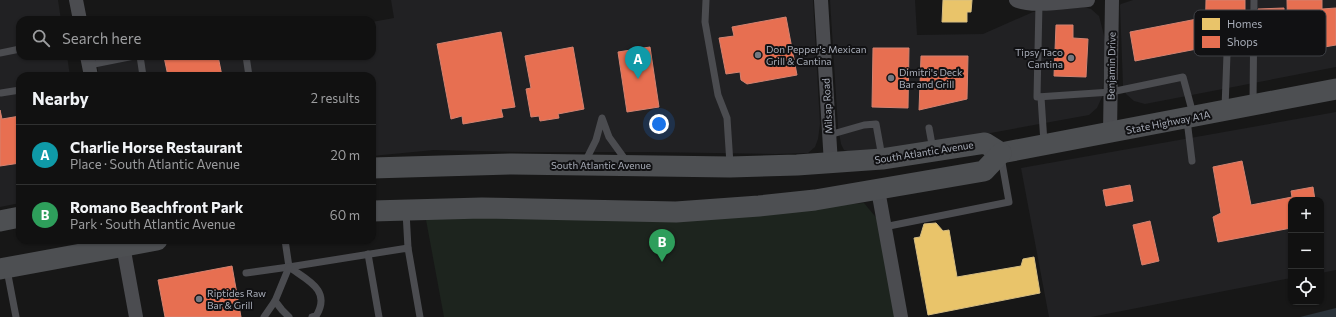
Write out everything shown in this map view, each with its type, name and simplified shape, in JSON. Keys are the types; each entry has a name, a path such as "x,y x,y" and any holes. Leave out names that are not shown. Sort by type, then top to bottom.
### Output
{"main road":[{"name":"State Highway A1A","path":"993,148 1044,145 1336,89"},
{"name":"South Atlantic Avenue","path":"376,168 498,164 730,167 831,164 882,159 934,151 993,148"},
{"path":"376,211 482,208 676,212 759,206 815,200 984,171 993,148"},
{"path":"0,221 16,218"},
{"path":"3,268 117,244"}],"street":[{"path":"76,0 79,16"},
{"name":"Milsap Road","path":"821,0 828,135 831,164"},
{"path":"1016,0 1022,3 1039,4 1088,0"},
{"name":"Benjamin Drive","path":"1110,133 1112,0"},
{"path":"878,190 901,317"},
{"path":"122,244 136,317"}],"lane":[{"path":"706,0 705,22 718,95 727,118 730,167"},
{"path":"1254,0 1254,10"},
{"path":"1039,4 1037,97 1110,92 1183,77 1190,117 1192,161"},
{"path":"0,53 16,50"},
{"path":"1225,111 1227,56"},
{"path":"1253,56 1253,105"},
{"path":"89,66 116,60"},
{"path":"141,60 142,72"},
{"path":"247,60 248,72"},
{"path":"1,93 16,91"},
{"path":"1041,97 1044,145"},
{"path":"584,165 596,140 602,118 609,137 630,166"},
{"path":"828,135 864,125 876,124 882,159"},
{"path":"929,128 934,151"},
{"path":"884,227 1009,202 993,148"},
{"path":"406,210 408,248 420,317"},
{"path":"264,317 275,300 289,267 286,244"},
{"path":"246,273 408,248"},
{"path":"368,254 379,317"},
{"path":"289,267 316,286 322,300 320,310 316,316 312,317"},
{"path":"3,268 16,317"},
{"path":"275,300 289,317"}],"shaded area":[{"path":"0,0 58,0 60,16 16,16 16,60 68,60 69,72 16,72 16,204 0,207"},
{"path":"391,0 813,0 820,124 818,139 815,147 808,153 525,152 434,150 376,156 376,72 98,72 97,65 128,60 376,60 376,21 394,18"},
{"path":"830,0 915,0 917,35 983,34 1033,12 1081,6 1091,9 1099,16 1106,43 1102,97 1097,108 1089,115 974,136 875,151 850,152 844,150 841,144 838,127"},
{"path":"1133,0 1336,0 1336,67 1145,104 1134,101 1126,94 1123,86 1121,4"},
{"path":"1336,112 1336,270 1324,272 1324,197 1288,197 1288,279 1091,317 1049,317 1021,168"},
{"path":"864,203 884,227 901,317 444,317 424,209 811,208"},
{"path":"1336,308 1336,317 1300,317"}],"building: Homes":[{"path":"943,0 972,0 971,12 967,12 967,22 942,22"},
{"path":"936,223 943,231 949,230 957,277 1021,266 1023,259 1034,257 1040,293 928,315 914,238 920,237 924,224"}],"building: Shops":[{"path":"1206,0 1245,0 1245,10 1206,10"},
{"path":"1287,0 1322,0 1322,9 1336,8 1336,45 1326,47 1326,10 1287,10"},
{"path":"1284,8 1284,10 1258,10"},
{"name":"Don Pepper's Mexican Grill & Cantina","path":"786,17 797,75 747,84 741,80 740,72 726,74 719,38 734,36 732,27"},
{"path":"1194,20 1194,50 1135,61 1130,32"},
{"name":"Tipsy Taco Cantina","path":"1056,25 1073,25 1073,38 1088,39 1086,77 1054,76"},
{"path":"501,32 515,107 501,109 503,117 463,124 462,116 451,119 437,44"},
{"path":"573,47 584,109 558,114 559,118 540,121 539,116 531,117 526,89 531,88 525,56"},
{"path":"650,47 659,107 627,112 618,52"},
{"name":"Dimitri's Deck Bar and Grill","path":"873,48 909,48 908,108 872,107"},
{"path":"921,56 968,56 967,99 919,110"},
{"path":"165,60 219,60 221,72 167,72"},
{"path":"0,110 2,119 16,117 16,164 0,166"},
{"path":"1242,161 1251,205 1288,198 1288,229 1218,242 1213,217 1221,213 1213,167"},
{"path":"1130,185 1133,201 1106,206 1103,190"},
{"path":"1313,187 1315,197 1292,197 1291,191"},
{"path":"1150,221 1159,261 1142,265 1133,225"},
{"name":"Riptides Raw Bar & Grill","path":"232,266 241,317 165,317 158,280"}],"place":[{"name":"Don Pepper's Mexican Grill & Cantina","path":"758,55"},
{"name":"Tipsy Taco Cantina","path":"1071,58"},
{"name":"Dimitri's Deck Bar and Grill","path":"891,78"},
{"name":"Charlie Horse Restaurant","path":"638,79"},
{"name":"Romano Beachfront Park","path":"662,262"},
{"name":"Riptides Raw Bar & Grill","path":"199,299"}]}
